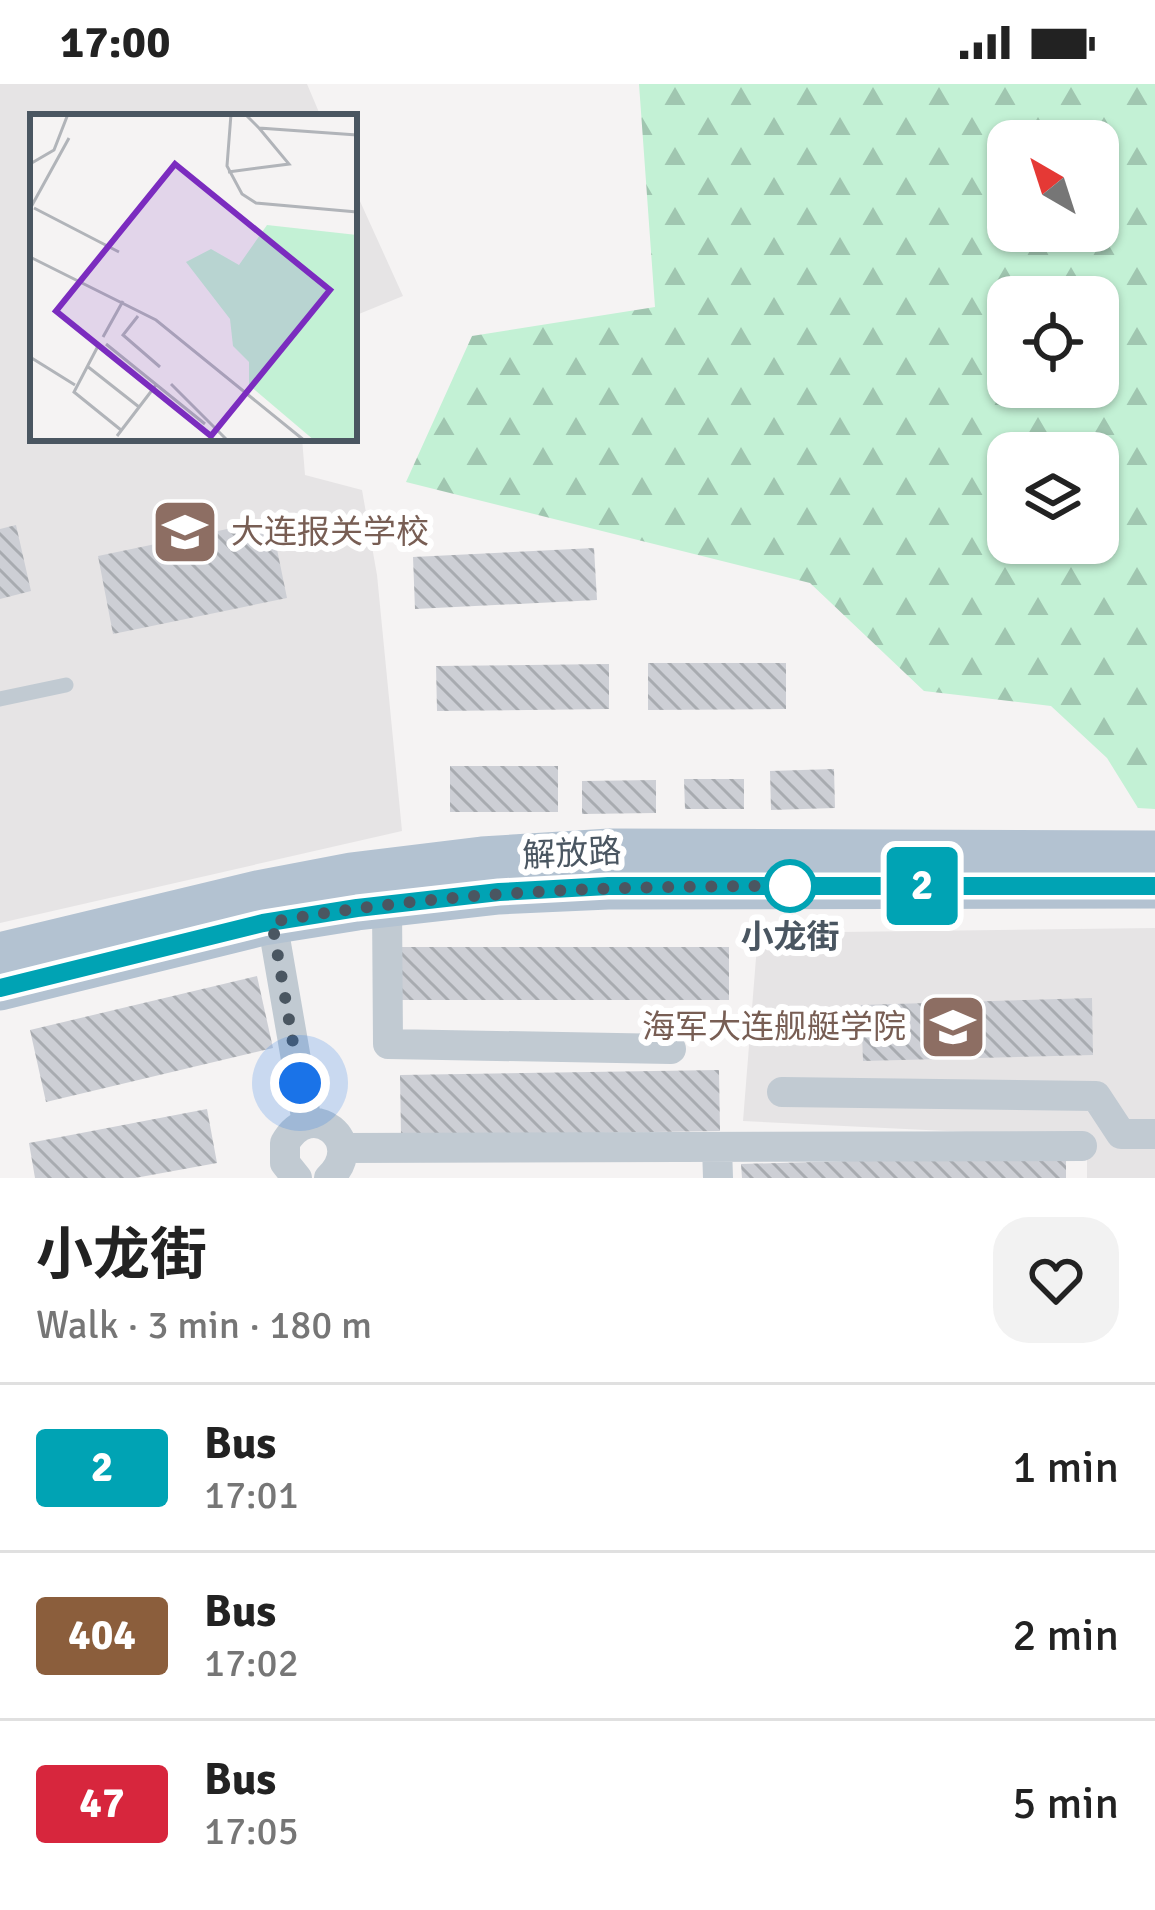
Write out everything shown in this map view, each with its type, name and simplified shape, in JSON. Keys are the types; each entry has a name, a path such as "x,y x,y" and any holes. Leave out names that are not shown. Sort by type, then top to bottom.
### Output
{"main road":[{"name":"解放路","path":"0,988 269,907 352,875 482,859 610,850 1155,853"},
{"name":"解放路","path":"0,955 269,907 387,905 499,892 608,886 1155,886"}],"street":[{"path":"387,905 388,1044 671,1049"},
{"path":"269,907 307,1123"},
{"path":"782,1092 1096,1096 1120,1134 1155,1134"},
{"path":"297,1178 285,1163 285,1143 307,1123 334,1131 343,1148 340,1166 329,1178"},
{"path":"343,1148 1082,1146"},
{"path":"717,1147 718,1178"}],"lane":[{"path":"0,699 66,686"}],"shaded area":[{"name":"大连报关学校","path":"0,84 307,84 320,114 30,114 30,441 302,441 305,475 362,490 377,575 402,831 0,923"},
{"path":"357,195 403,296 357,315"},
{"name":"海军大连舰艇学院","path":"1155,928 1155,1178 1087,1178 1087,1138 743,1121 758,933"}],"green space":[{"path":"639,84 1155,84 1155,809 1138,808 1107,758 1051,706 924,691 810,583 406,482 472,336 655,307"}],"building":[{"path":"271,520 287,598 113,634 98,556"},
{"path":"16,525 31,591 0,599 0,529"},
{"path":"594,548 597,600 415,609 413,557"},
{"path":"648,663 786,663 786,709 648,710"},
{"path":"609,664 609,709 437,711 436,666"},
{"path":"450,766 558,766 558,812 450,812"},
{"path":"834,769 835,808 771,810 770,771"},
{"path":"684,779 744,779 744,809 685,809"},
{"path":"656,780 656,813 582,814 582,781"},
{"path":"400,947 729,947 729,1000 400,1000"},
{"path":"257,976 273,1048 46,1102 30,1030"},
{"path":"1092,998 1093,1055 863,1061 861,1005"},
{"path":"719,1070 720,1131 401,1136 400,1075"},
{"path":"207,1109 217,1163 135,1178 35,1178 29,1143"},
{"path":"1066,1155 1066,1178 742,1178 741,1164"}],"bus line":[{"name":"2","path":"0,988 263,923 499,892 608,886 1155,886"}],"place":[{"name":"大连报关学校","path":"185,532"},
{"name":"小龙街","path":"790,886"},
{"name":"海军大连舰艇学院","path":"953,1027"}],"route":[{"path":"300,1083 272,922 499,892 608,886 796,886 790,886"}]}
